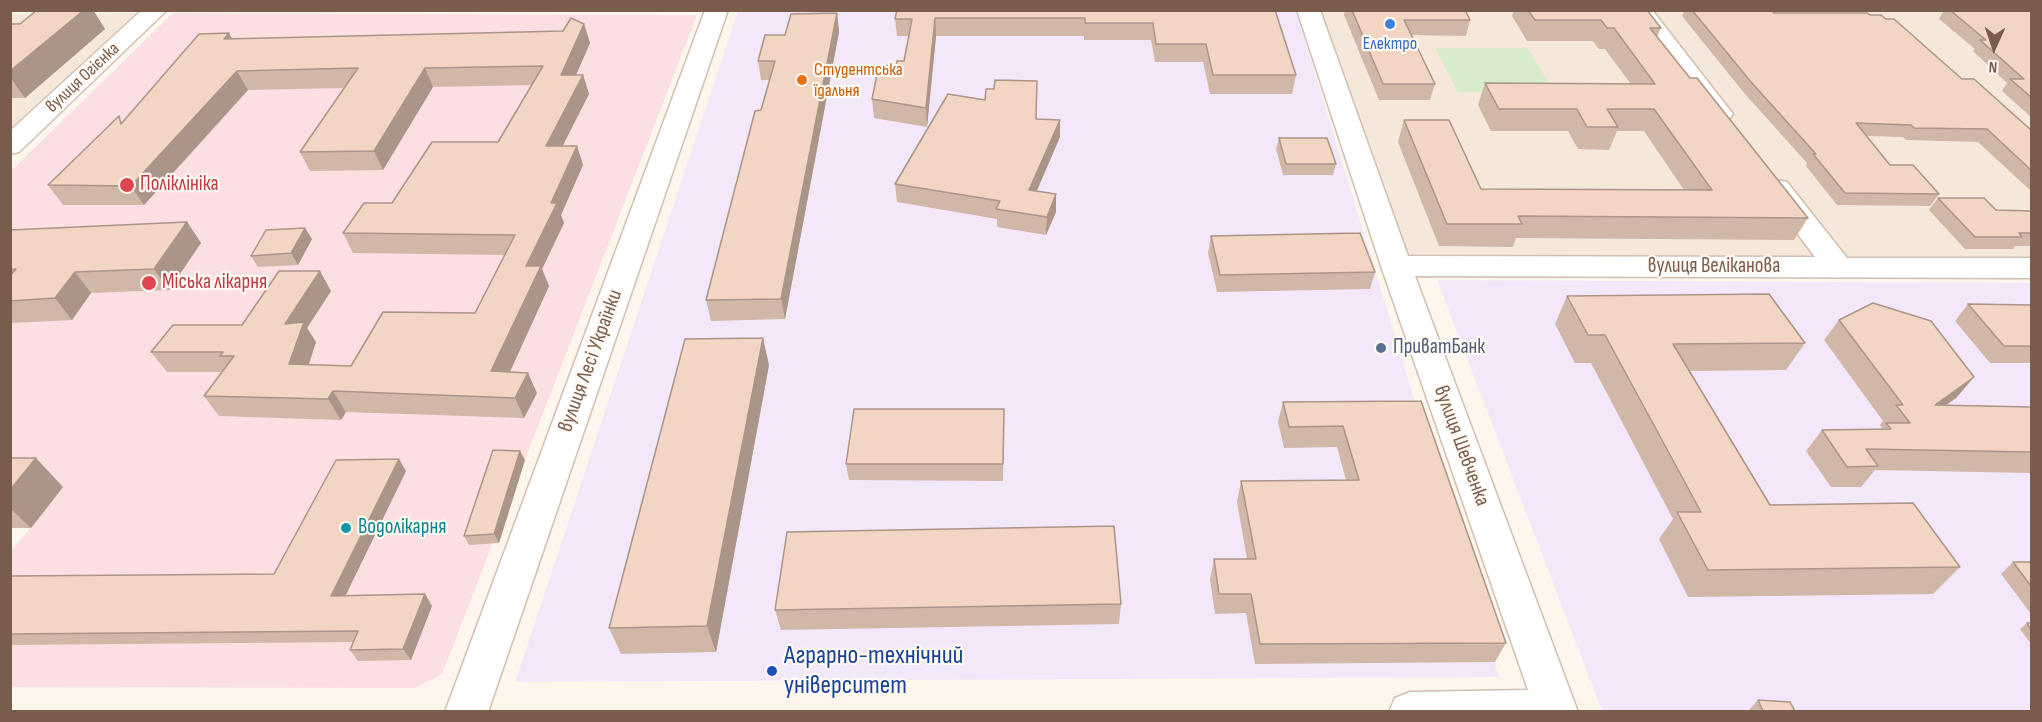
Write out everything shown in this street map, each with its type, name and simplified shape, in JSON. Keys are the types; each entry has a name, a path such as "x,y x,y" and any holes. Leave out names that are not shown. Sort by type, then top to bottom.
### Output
{"street":[{"name":"вулиця Огієнка","path":"10,146 156,10"},
{"name":"вулиця Лесі Українки","path":"466,711 717,10"},
{"name":"вулиця Шевченка","path":"1308,10 1396,266 1557,711"},
{"path":"1640,10 1732,130"},
{"path":"1760,166 1838,267"},
{"name":"вулиця Веліканова","path":"1396,266 2031,268"},
{"path":"1410,711 1557,711"}],"shaded area":[{"path":"738,11 1296,11 1499,677 515,682"},
{"path":"1316,11 2031,11 2031,261 1405,259"},
{"path":"135,13 139,19 11,135 11,14"},
{"path":"173,13 697,15 442,674 415,688 11,687 10,553 63,487 11,487 11,171"},
{"path":"1437,280 2031,283 2031,711 1602,711"}],"green space":[{"path":"1435,48 1527,48 1555,92 1458,92"}],"building":[{"path":"37,10 84,10 10,71 10,24 20,24"},
{"path":"897,10 1275,10 1296,75 1213,75 1206,44 1156,44 1153,23 1085,23 1085,18 935,18 926,108 872,99 879,65 896,66 897,61 904,61 912,19 895,19"},
{"path":"1352,10 1465,10 1470,20 1404,20 1435,84 1383,84"},
{"path":"1528,10 1647,10 1661,28 1650,28 1690,78 1697,78 1808,218 1518,216 1522,224 1447,224 1404,120 1449,120 1481,189 1712,190 1654,109 1607,109 1618,127 1587,127 1577,109 1499,109 1485,83 1655,84 1614,28 1607,28 1601,20 1535,20"},
{"path":"1692,10 1867,13 1894,19 1962,79 1974,79 2031,130 2031,170 1987,129 1914,128 1911,125 1856,123 1890,165 1913,165 1939,194 1845,193 1813,154 1816,154 1751,82"},
{"path":"1950,10 2031,10 2031,97 2010,79 2024,79 1980,40 1986,40"},
{"path":"837,13 781,299 706,300 755,111 761,110 775,61 758,61 765,35 785,35 791,14"},
{"path":"571,18 584,24 561,75 583,75 546,146 577,146 551,203 557,203 526,266 541,266 491,371 528,373 515,398 333,391 328,399 204,396 234,356 220,356 223,352 151,352 173,325 242,325 279,271 320,271 285,324 304,322 289,364 351,366 383,312 475,313 515,235 343,233 364,203 392,203 432,142 498,142 543,66 425,68 374,151 300,152 358,68 237,71 131,186 48,185 119,116 121,124 199,34 229,33 224,39 563,31"},
{"path":"995,80 1037,81 1036,119 1060,120 1029,190 1056,194 1047,217 996,209 1000,201 895,184 948,94 985,100 986,89 994,89"},
{"path":"1279,138 1327,138 1336,164 1286,164"},
{"path":"1938,198 1984,198 1996,210 2031,211 2031,233 2019,233 2022,237 1975,237"},
{"path":"187,222 154,269 75,272 55,298 10,301 10,276 16,269 10,270 10,230"},
{"path":"305,228 291,253 251,256 266,230"},
{"path":"1360,233 1375,272 1220,275 1211,236"},
{"path":"1769,294 1805,343 1673,344 1770,505 1913,503 1960,567 1708,570 1677,512 1701,512 1605,335 1588,335 1567,296"},
{"path":"1873,303 1931,321 1974,377 1935,405 2031,407 2031,452 1866,449 1878,466 1847,467 1822,430 1891,429 1886,423 1910,423 1896,405 1903,405 1839,320"},
{"path":"1968,304 2031,305 2031,346 2004,346"},
{"path":"763,338 707,626 609,628 685,339"},
{"path":"1421,401 1506,643 1260,644 1251,594 1219,594 1214,559 1256,559 1241,481 1359,480 1343,426 1289,427 1283,402"},
{"path":"854,409 1004,409 1003,464 846,464"},
{"path":"493,450 520,451 494,534 464,536"},
{"path":"10,458 36,458 10,490"},
{"name":"Водолікарня","path":"399,459 331,596 425,594 403,649 350,650 358,631 10,634 10,576 274,574 336,460"},
{"path":"1114,526 1121,604 775,610 787,532"},
{"path":"2013,562 2031,562 2031,586"},
{"path":"1758,700 1790,702 1795,711 1763,711"}],"place":[{"name":"Електро","path":"1390,24"},
{"name":"Студентська їдальня","path":"802,80"},
{"name":"Поліклініка","path":"127,185"},
{"name":"Міська лікарня","path":"149,283"},
{"name":"ПриватБанк","path":"1381,348"},
{"name":"Водолікарня","path":"346,528"},
{"name":"Аграрно-технічний університет","path":"772,671"}]}
